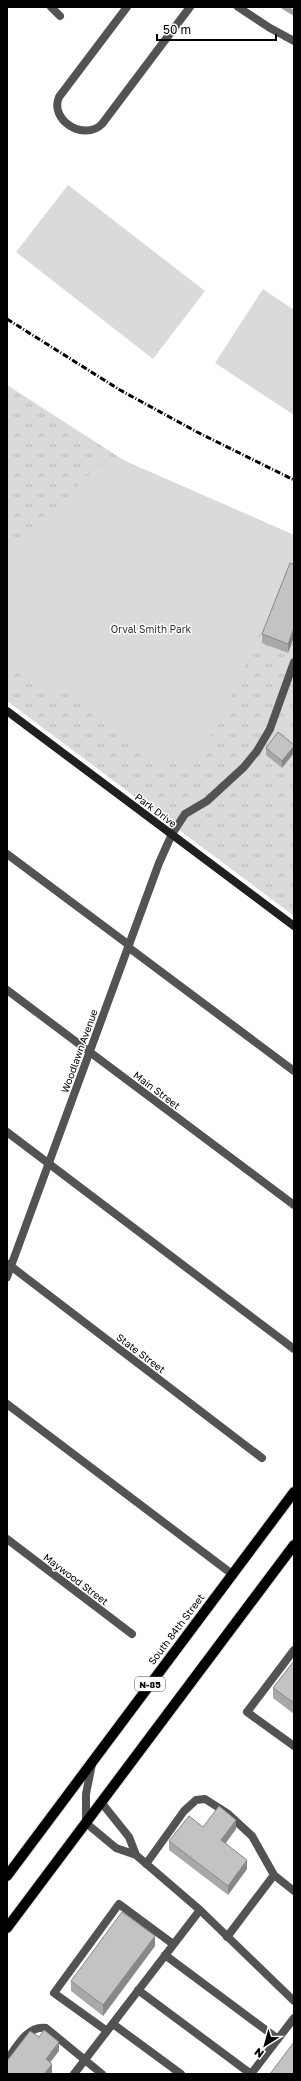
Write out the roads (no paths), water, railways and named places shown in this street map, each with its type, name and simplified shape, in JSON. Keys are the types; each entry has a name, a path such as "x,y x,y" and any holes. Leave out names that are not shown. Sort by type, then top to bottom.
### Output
{"main road":[{"name":"South 84th Street","path":"7,1876 294,1492"},
{"path":"7,1928 294,1545"}],"street":[{"path":"50,7 60,16"},
{"path":"127,7 56,103 59,116 79,131 86,132 97,130 190,7"},
{"path":"238,7 270,28 294,41"},
{"name":"Woodlawn Avenue","path":"7,1277 9,1265 159,862 172,834 185,814 206,801 244,767 257,751 270,729 294,662"},
{"name":"Park Drive","path":"7,711 294,926"},
{"path":"7,854 294,1071"},
{"name":"Main Street","path":"7,990 294,1205"},
{"path":"7,1132 294,1349"},
{"name":"State Street","path":"9,1265 262,1458"},
{"path":"7,1404 232,1574"},
{"name":"Maywood Street","path":"7,1539 132,1634"},
{"path":"294,1650 247,1712 294,1746"},
{"path":"92,1761 86,1794 86,1823 116,1848 136,1855 200,1910 227,1938 294,2001"},
{"path":"146,1864 184,1811 196,1800 205,1799 227,1813 252,1836 274,1875 294,1891"},
{"path":"101,1802 129,1837 136,1855"},
{"path":"227,1938 274,1875"},
{"path":"107,2031 54,1992 119,1904 173,1944"},
{"path":"74,2074 200,1910"},
{"path":"165,1955 278,2039"},
{"path":"138,1990 251,2074 294,2018"},
{"path":"113,2024 181,2074"},
{"path":"7,2060 28,2033 41,2028 46,2028 86,2059 102,2074"}],"waterway":[{"path":"284,7 294,13"}],"railway":[{"path":"7,319 120,390 197,432 294,480"}],"park label":[{"name":"Orval Smith Park","path":"151,629"}]}
